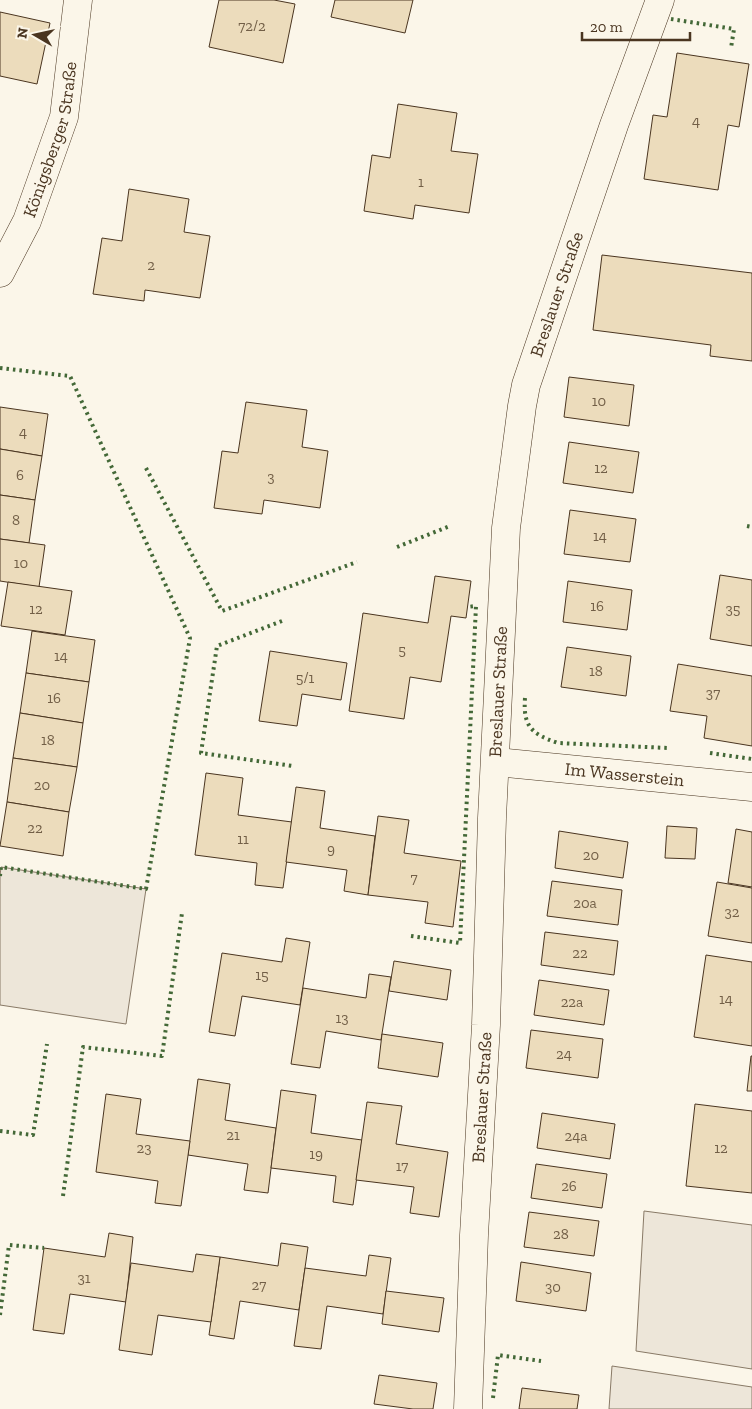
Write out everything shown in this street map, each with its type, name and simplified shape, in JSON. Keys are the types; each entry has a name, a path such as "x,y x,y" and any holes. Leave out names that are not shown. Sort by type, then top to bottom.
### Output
{"street":[{"name":"Königsberger Straße","path":"0,273 27,221 64,117 78,0"},
{"name":"Breslauer Straße","path":"468,1409 474,1235 486,1025 492,818 506,528 523,399 526,385 614,125 660,0"},
{"name":"Im Wasserstein","path":"496,762 752,787"}],"shaded area":[{"path":"1,867 146,889 126,1024 0,1005"},
{"path":"644,1211 752,1225 752,1369 636,1351"},
{"path":"612,1366 752,1387 752,1409 609,1409"}],"building":[{"path":"219,0 274,0 295,4 283,63 209,47"},
{"path":"335,0 413,0 405,33 331,17"},
{"path":"0,12 50,23 37,84 0,76"},
{"path":"677,53 749,64 739,127 728,125 718,190 644,179 653,115 667,117"},
{"path":"398,104 457,113 451,151 478,154 469,213 415,205 413,219 364,211 372,155 390,158"},
{"path":"129,189 189,199 184,232 210,236 200,298 145,290 144,301 93,294 102,238 122,241"},
{"path":"602,255 752,273 752,361 710,356 711,345 593,330"},
{"path":"569,377 634,385 629,426 564,417"},
{"path":"246,402 307,410 302,447 328,451 320,508 264,500 262,514 214,508 222,451 238,453"},
{"path":"0,407 48,414 42,456 0,449"},
{"path":"569,442 639,452 633,493 563,483"},
{"path":"0,449 42,456 35,500 0,495"},
{"path":"0,495 35,500 29,543 0,539"},
{"path":"570,510 636,519 630,562 564,554"},
{"path":"0,539 45,545 39,587 0,581"},
{"path":"720,575 752,580 752,646 710,639"},
{"path":"435,576 471,581 466,618 451,616 441,682 410,677 404,719 349,711 363,613 428,623"},
{"path":"568,581 632,590 627,630 563,622"},
{"path":"8,582 72,591 65,635 1,626"},
{"path":"32,631 95,640 89,682 26,673"},
{"path":"567,647 631,656 626,696 561,687"},
{"path":"270,651 347,663 341,700 302,694 297,726 259,721"},
{"path":"678,664 752,676 752,746 704,738 707,716 670,711"},
{"path":"26,673 89,682 83,723 20,713"},
{"path":"20,713 83,723 77,767 13,758"},
{"path":"13,758 77,767 69,812 7,802"},
{"path":"206,773 243,778 238,815 292,822 283,888 255,885 257,863 195,855"},
{"path":"296,787 325,791 320,828 375,836 368,895 344,891 347,870 286,862"},
{"path":"7,802 69,812 63,856 0,846"},
{"path":"378,816 409,820 404,853 461,861 453,927 425,923 428,902 368,895"},
{"path":"667,826 697,828 695,859 665,858"},
{"path":"736,829 752,832 752,887 728,883"},
{"path":"559,831 628,842 623,878 555,868"},
{"path":"552,881 622,890 618,925 547,916"},
{"path":"717,882 752,888 752,943 708,936"},
{"path":"545,932 618,941 614,975 541,965"},
{"path":"286,938 310,942 300,1005 242,996 235,1036 209,1032 222,953 282,962"},
{"path":"706,955 752,962 752,1046 694,1037"},
{"path":"394,961 451,970 447,1000 389,991"},
{"path":"369,974 391,977 381,1040 326,1031 320,1068 291,1064 303,988 366,998"},
{"path":"539,980 609,990 604,1025 534,1015"},
{"path":"531,1030 603,1039 598,1078 526,1068"},
{"path":"382,1034 443,1043 438,1077 378,1068"},
{"path":"751,1056 752,1091 747,1091"},
{"path":"198,1079 230,1084 225,1120 276,1128 268,1193 244,1190 248,1164 188,1155"},
{"path":"281,1090 316,1095 311,1133 362,1140 353,1205 333,1202 336,1176 271,1168"},
{"path":"106,1094 141,1099 136,1134 190,1141 181,1206 155,1203 158,1181 96,1172"},
{"path":"367,1102 402,1106 396,1144 448,1152 439,1217 410,1213 414,1187 356,1180"},
{"path":"695,1104 752,1111 752,1193 686,1186"},
{"path":"542,1113 615,1124 610,1159 537,1148"},
{"path":"536,1164 607,1174 602,1208 531,1198"},
{"path":"529,1212 599,1221 594,1256 524,1247"},
{"path":"109,1233 133,1237 126,1302 70,1294 64,1334 33,1330 44,1248 105,1257"},
{"path":"281,1243 308,1247 299,1310 240,1301 234,1339 209,1335 220,1257 278,1266"},
{"path":"196,1254 220,1257 211,1322 158,1315 152,1355 119,1350 131,1263 193,1272"},
{"path":"369,1255 391,1258 383,1314 327,1306 321,1349 294,1346 305,1268 366,1276"},
{"path":"521,1262 591,1273 586,1311 516,1301"},
{"path":"386,1291 444,1298 439,1332 382,1324"},
{"path":"379,1375 437,1383 433,1409 413,1409 374,1404"},
{"path":"522,1388 579,1395 577,1409 519,1409"}],"hedge":[{"path":"671,19 734,29 731,48"},
{"path":"0,368 70,376 190,638 146,889 1,867 0,876"},
{"path":"146,468 222,611 357,562"},
{"path":"397,547 450,526"},
{"path":"747,526 752,527"},
{"path":"411,936 460,943 476,606 467,607"},
{"path":"282,621 217,646 201,753 293,766"},
{"path":"525,698 527,722 535,732 549,740 558,743 668,748"},
{"path":"710,753 752,759"},
{"path":"63,1196 83,1047 162,1056 182,913"},
{"path":"0,1131 33,1135 47,1044"},
{"path":"0,1315 9,1245 44,1248"},
{"path":"493,1398 498,1355 541,1361"}]}
